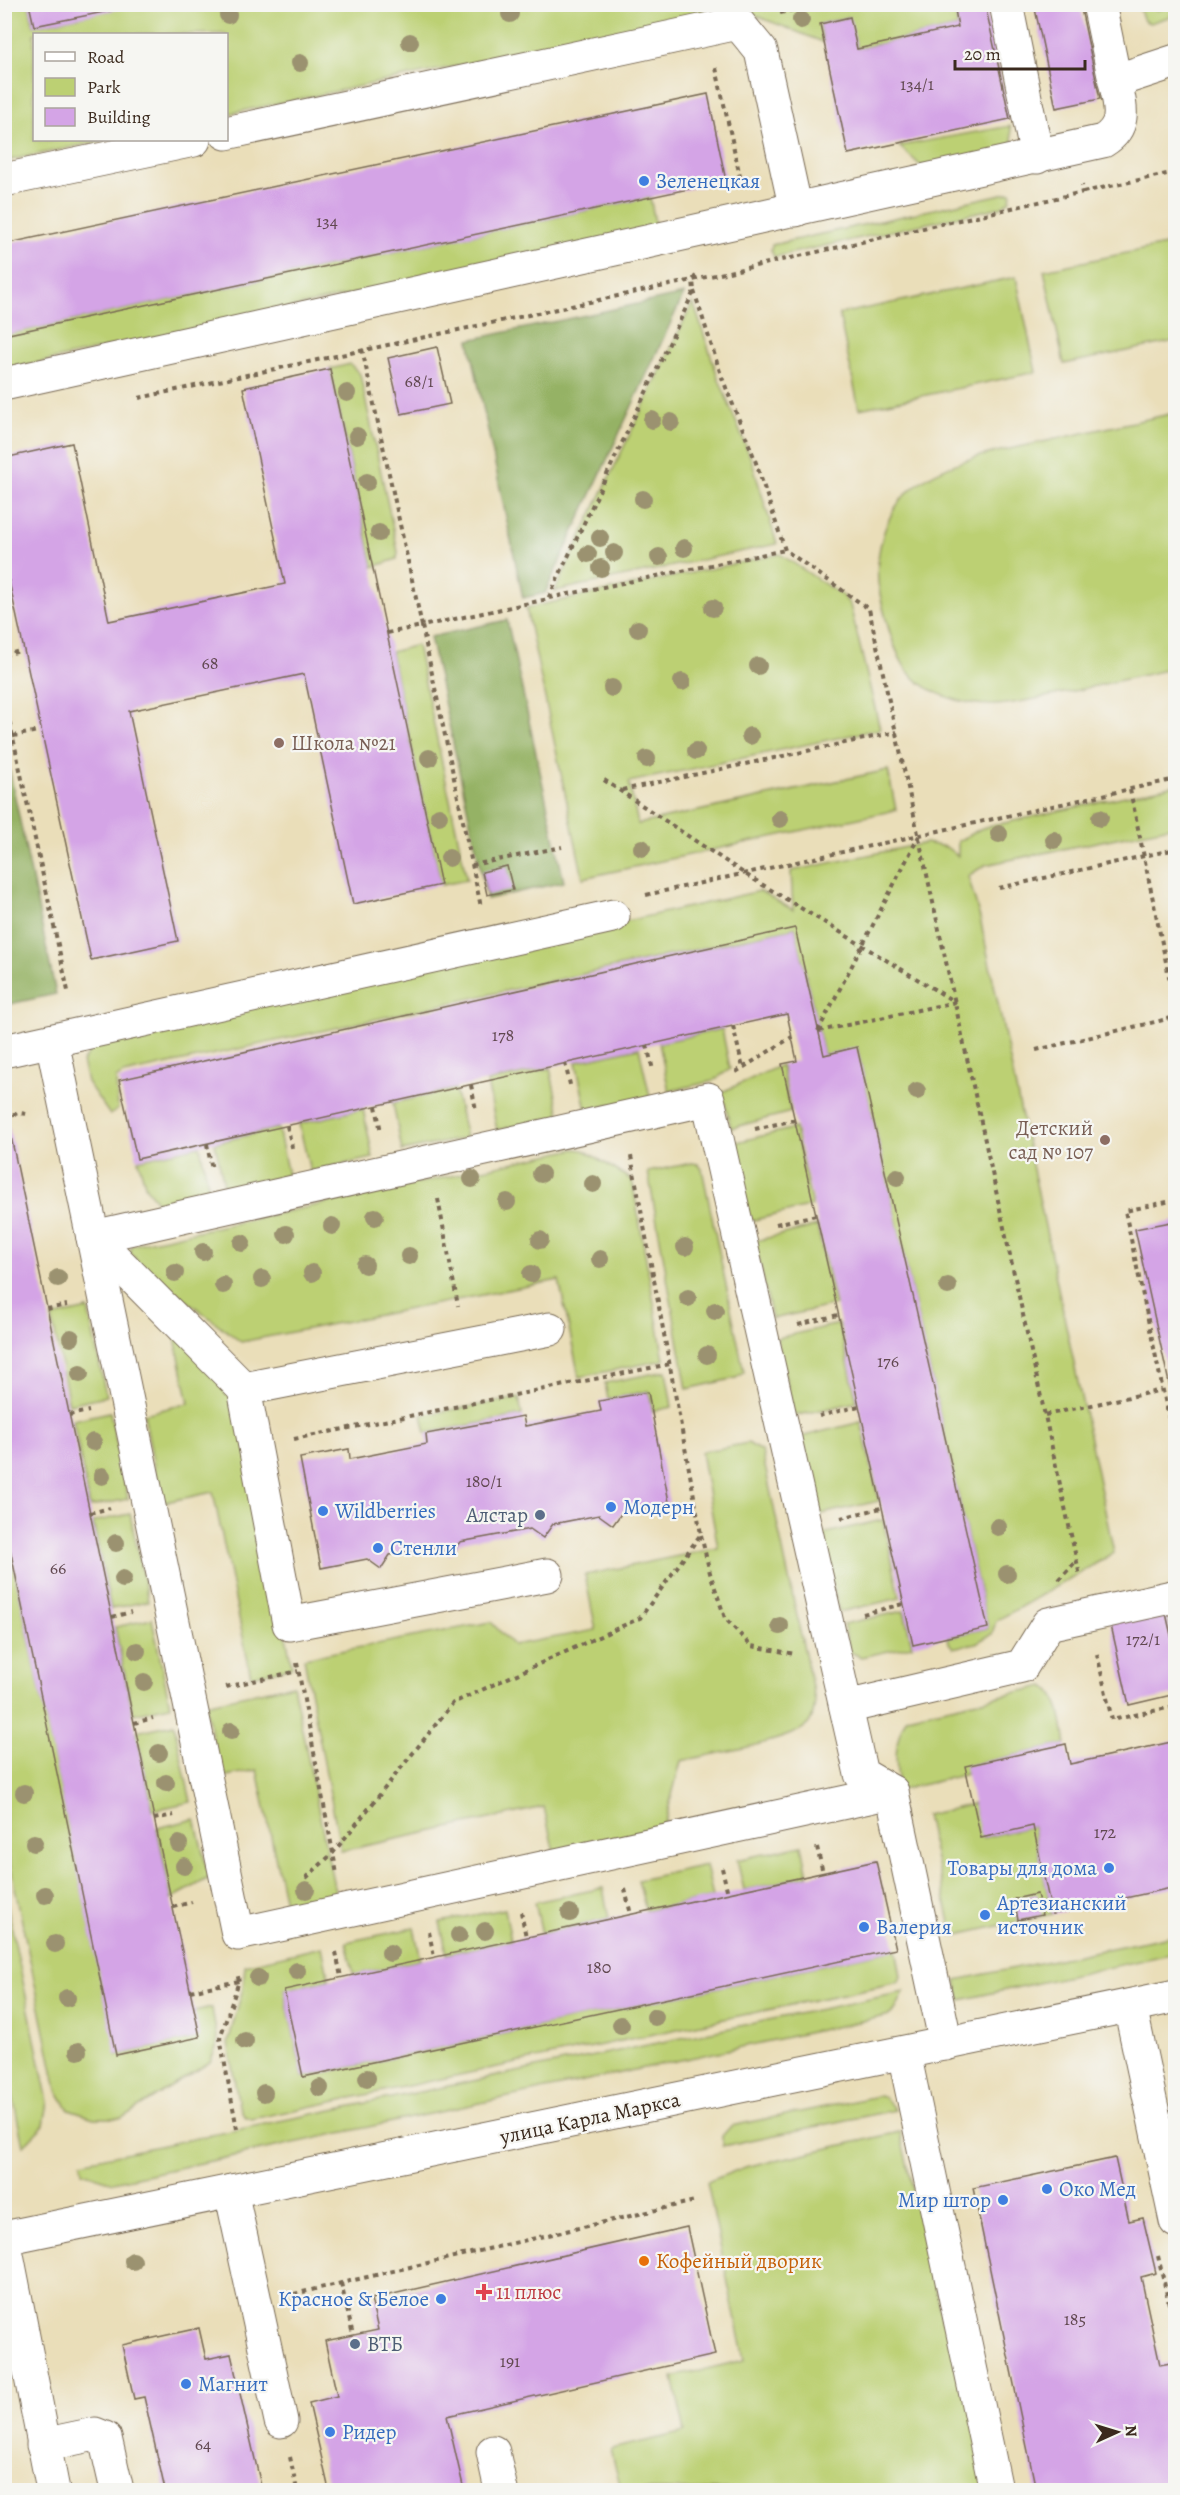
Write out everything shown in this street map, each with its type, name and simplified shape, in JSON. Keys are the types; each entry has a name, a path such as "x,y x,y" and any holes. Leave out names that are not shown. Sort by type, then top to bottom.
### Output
{"street":[{"path":"1006,4 1037,157"},
{"path":"4,384 1103,141 1116,130 1122,115 1099,4"},
{"path":"228,133 738,23 761,51 796,210"},
{"path":"1115,81 1176,61"},
{"path":"4,180 189,141"},
{"path":"4,1052 613,916"},
{"path":"52,1041 238,1934 892,1792"},
{"path":"93,1237 708,1099 861,1774 892,1792 946,2044"},
{"path":"93,1237 244,1389 289,1624 548,1575"},
{"path":"244,1389 550,1329"},
{"path":"846,1707 1022,1666 1048,1624 1176,1596"},
{"name":"улица Карла Маркса","path":"4,2239 1176,1996"},
{"path":"1130,2006 1176,2221"},
{"path":"903,2053 996,2490"},
{"path":"231,2191 281,2421"},
{"path":"4,2239 52,2490"},
{"path":"44,2445 95,2434 105,2438 117,2490"},
{"path":"493,2452 501,2490"}],"path":[{"path":"715,62 739,223 693,280 694,291 721,375 754,457 785,550 869,609 1112,1720 1176,1706"},
{"path":"1076,148 1083,192"},
{"path":"132,399 693,280 1176,172"},
{"path":"548,599 694,291"},
{"path":"362,349 482,910"},
{"path":"387,633 785,550"},
{"path":"4,655 20,651"},
{"path":"4,696 68,991"},
{"path":"4,738 38,731"},
{"path":"620,791 897,732"},
{"path":"643,896 1176,779"},
{"path":"604,780 745,874 956,1002"},
{"path":"1130,789 1176,1010"},
{"path":"919,836 818,1031 956,1002"},
{"path":"472,866 562,847"},
{"path":"999,888 1176,849"},
{"path":"1036,1050 1176,1017"},
{"path":"733,1026 743,1068"},
{"path":"734,1074 792,1037"},
{"path":"624,1118 701,1534 710,1574 725,1618 751,1646 836,1662"},
{"path":"749,1130 795,1120"},
{"path":"431,1162 465,1345"},
{"path":"1176,1200 1125,1211 1176,1452"},
{"path":"771,1226 816,1215"},
{"path":"793,1326 838,1315"},
{"path":"256,1446 670,1364"},
{"path":"1045,1415 1162,1390"},
{"path":"813,1417 859,1406"},
{"path":"836,1519 881,1508"},
{"path":"298,1885 333,1853 453,1703 640,1618 701,1534"},
{"path":"1055,1585 1077,1561"},
{"path":"858,1615 903,1604"},
{"path":"289,1624 345,1911"},
{"path":"217,1689 298,1671"},
{"path":"816,1843 823,1873"},
{"path":"721,1863 728,1894"},
{"path":"624,1884 631,1915"},
{"path":"520,1906 526,1937"},
{"path":"428,1926 434,1957"},
{"path":"237,2129 220,2038 239,1981 233,1957 245,1933"},
{"path":"335,1946 341,1977"},
{"path":"190,1991 239,1981"},
{"path":"291,2295 695,2201"},
{"path":"341,2283 353,2335"}],"green space":[{"path":"139,4 954,4 958,27 857,49 849,17 820,24 823,42 736,8 228,114 228,33 33,33 33,141 102,141 5,161 5,5 29,5 34,26"},
{"path":"1138,5 1155,5 1157,10 1175,5 1175,15 1150,23 1144,21"},
{"path":"1010,126 1014,149 922,167 899,146"},
{"path":"1011,192 1010,200 1001,207 774,257 771,250 772,245"},
{"path":"650,197 656,228 5,370 4,335"},
{"path":"1175,243 1175,341 1064,364 1044,270"},
{"path":"1016,277 1036,372 859,409 839,314"},
{"path":"684,294 545,593 523,598 469,340"},
{"path":"693,302 718,377 751,459 777,544 555,591"},
{"path":"350,364 360,374 398,552 397,559 373,567 330,369"},
{"path":"1175,413 1175,668 1041,698 993,705 959,701 937,693 910,674 899,657 887,625 880,594 878,566 882,537 887,524 911,489 942,469 960,462"},
{"path":"780,554 844,597 850,605 880,729 629,782 638,824 888,770 896,810 583,878 526,608"},
{"path":"507,620 564,882 487,899 430,637"},
{"path":"417,645 467,880 441,885 391,652"},
{"path":"6,754 56,994 5,1005 4,755"},
{"path":"1175,785 1175,826 985,865 968,876 980,918 1114,1553 996,1621 992,1634 976,1643 953,1648 949,1643 948,1637 988,1628 857,1048 824,1055 795,928 123,1074 116,1079 118,1109 110,1115 87,1082 82,1062 95,1045 122,1034 760,891 793,910 791,871 926,843 946,847 958,856 958,841 982,828"},
{"path":"722,1029 730,1069 713,1081 669,1091 659,1043"},
{"path":"639,1048 650,1097 586,1110 576,1062"},
{"path":"781,1065 791,1112 731,1128 722,1092"},
{"path":"550,1068 560,1116 497,1130 487,1082"},
{"path":"455,1089 466,1138 402,1151 393,1103"},
{"path":"363,1109 373,1158 310,1171 299,1124"},
{"path":"278,1128 288,1175 225,1190 215,1143"},
{"path":"795,1128 812,1206 750,1221 733,1143"},
{"path":"200,1146 210,1194 160,1205 146,1188 138,1160"},
{"path":"575,1149 584,1150 632,1180 664,1360 579,1377 559,1280 241,1342 142,1266 130,1253 132,1246 138,1244"},
{"path":"692,1163 698,1164 702,1169 744,1372 736,1378 687,1389 648,1172"},
{"path":"817,1226 835,1305 772,1319 755,1241"},
{"path":"88,1309 106,1396 69,1404 52,1317"},
{"path":"839,1324 857,1402 794,1416 777,1338"},
{"path":"173,1329 239,1392 292,1667 251,1676 213,1492 161,1503 144,1414 189,1403"},
{"path":"666,1371 672,1407 653,1411 649,1391 608,1399 605,1383"},
{"path":"519,1398 522,1415 426,1433 422,1415"},
{"path":"110,1412 128,1499 90,1507 73,1420"},
{"path":"861,1422 879,1501 817,1515 800,1437"},
{"path":"748,1443 762,1452 815,1701 809,1723 801,1730 787,1736 681,1761 663,1829 554,1853 544,1807 341,1851 304,1658 491,1622 513,1645 596,1630 585,1575 718,1548 701,1452"},
{"path":"130,1514 148,1601 111,1609 93,1522"},
{"path":"4,1520 117,2055 199,2037 194,2012 212,2008 218,2043 210,2062 122,2118 94,2118 69,2110 57,2090 5,1840"},
{"path":"883,1520 900,1598 839,1612 822,1534"},
{"path":"1175,1606 1175,1657 1166,1614"},
{"path":"904,1611 912,1646 861,1657 850,1652 843,1624"},
{"path":"152,1619 170,1706 133,1714 115,1627"},
{"path":"293,1685 337,1901 287,1912 257,1770 221,1777 205,1704"},
{"path":"1044,1686 1058,1704 1066,1744 966,1766 967,1774 900,1790 896,1752 899,1734 907,1717"},
{"path":"174,1724 191,1802 153,1810 136,1732"},
{"path":"974,1804 982,1838 1033,1826 1052,1914 953,1936 926,1815"},
{"path":"195,1819 209,1878 171,1899 157,1828"},
{"path":"802,1845 808,1876 744,1890 737,1860"},
{"path":"706,1865 713,1897 646,1911 638,1880"},
{"path":"603,1888 609,1919 542,1934 535,1902"},
{"path":"5,1895 48,2102 44,2125 23,2146 5,2058"},
{"path":"505,1909 511,1941 447,1954 440,1922"},
{"path":"414,1928 421,1960 354,1975 346,1942"},
{"path":"1175,1935 1175,1953 960,2000 956,1980"},
{"path":"322,1947 329,1980 284,1990 303,2077 896,1949 901,1976 899,1982 252,2119 244,2116 239,2106 228,2043 243,1988 245,1965"},
{"path":"904,1992 896,2009 890,2015 113,2182 82,2172 81,2162"},
{"path":"878,2096 884,2097 895,2110 722,2146 722,2136 731,2126"},
{"path":"900,2132 942,2320 956,2332 990,2490 621,2490 611,2449 685,2432 673,2377 744,2360 707,2182 745,2167"}],"building":[{"path":"29,4 134,4 134,6 34,26"},
{"path":"954,4 985,4 1010,119 848,154 820,24 850,17 857,49 958,27"},
{"path":"1034,4 1080,4 1100,99 1056,108"},
{"path":"708,94 726,181 4,335 4,244"},
{"path":"437,347 450,404 401,414 388,358"},
{"path":"330,369 441,885 353,904 304,674 129,711 178,941 91,960 4,558 4,458 72,443 109,621 285,584 243,388"},
{"path":"507,866 513,890 487,895 482,872"},
{"path":"795,928 824,1055 857,1047 988,1628 913,1645 782,1064 797,1061 787,1014 137,1159 119,1080"},
{"path":"9,1127 200,2037 116,2055 4,1520 4,1128"},
{"path":"1176,1221 1176,1410 1175,1410 1135,1229"},
{"path":"648,1392 669,1502 623,1511 613,1525 599,1515 553,1524 543,1538 530,1529 460,1542 450,1555 437,1546 390,1555 381,1569 367,1559 321,1568 300,1458 349,1449 350,1459 427,1444 426,1434 523,1416 525,1426 601,1411 599,1401"},
{"path":"1165,1609 1176,1657 1176,1694 1129,1705 1110,1621"},
{"path":"1176,1741 1176,1887 1052,1914 1033,1826 981,1838 965,1766 1066,1744 1070,1764"},
{"path":"876,1861 896,1949 303,2077 284,1990"},
{"path":"1037,1894 1042,1915 1018,1920 1014,1899"},
{"path":"1115,2158 1129,2221 1143,2218 1156,2273 1141,2277 1160,2365 1176,2362 1176,2490 1036,2490 973,2188"},
{"path":"687,2227 715,2355 447,2416 464,2490 329,2490 309,2403 337,2396 325,2341 378,2330 371,2299"},
{"path":"199,2328 206,2359 231,2354 262,2490 165,2490 144,2397 134,2399 122,2345"}],"place":[{"name":"Зеленецкая","path":"644,181"},
{"name":"Школа №21","path":"279,743"},
{"name":"Детский сад № 107","path":"1105,1140"},
{"name":"Модерн","path":"611,1507"},
{"name":"Wildberries","path":"323,1511"},
{"name":"Алстар","path":"540,1515"},
{"name":"Стенли","path":"378,1548"},
{"name":"Товары для дома","path":"1109,1868"},
{"name":"Артезианский источник","path":"985,1915"},
{"name":"Валерия","path":"864,1927"},
{"name":"Око Мед","path":"1047,2189"},
{"name":"Мир штор","path":"1003,2200"},
{"name":"Кофейный дворик","path":"644,2261"},
{"name":"11 плюс","path":"484,2292"},
{"name":"Красное & Белое","path":"441,2299"},
{"name":"ВТБ","path":"355,2344"},
{"name":"Магнит","path":"186,2384"},
{"name":"Ридер","path":"330,2432"}]}
